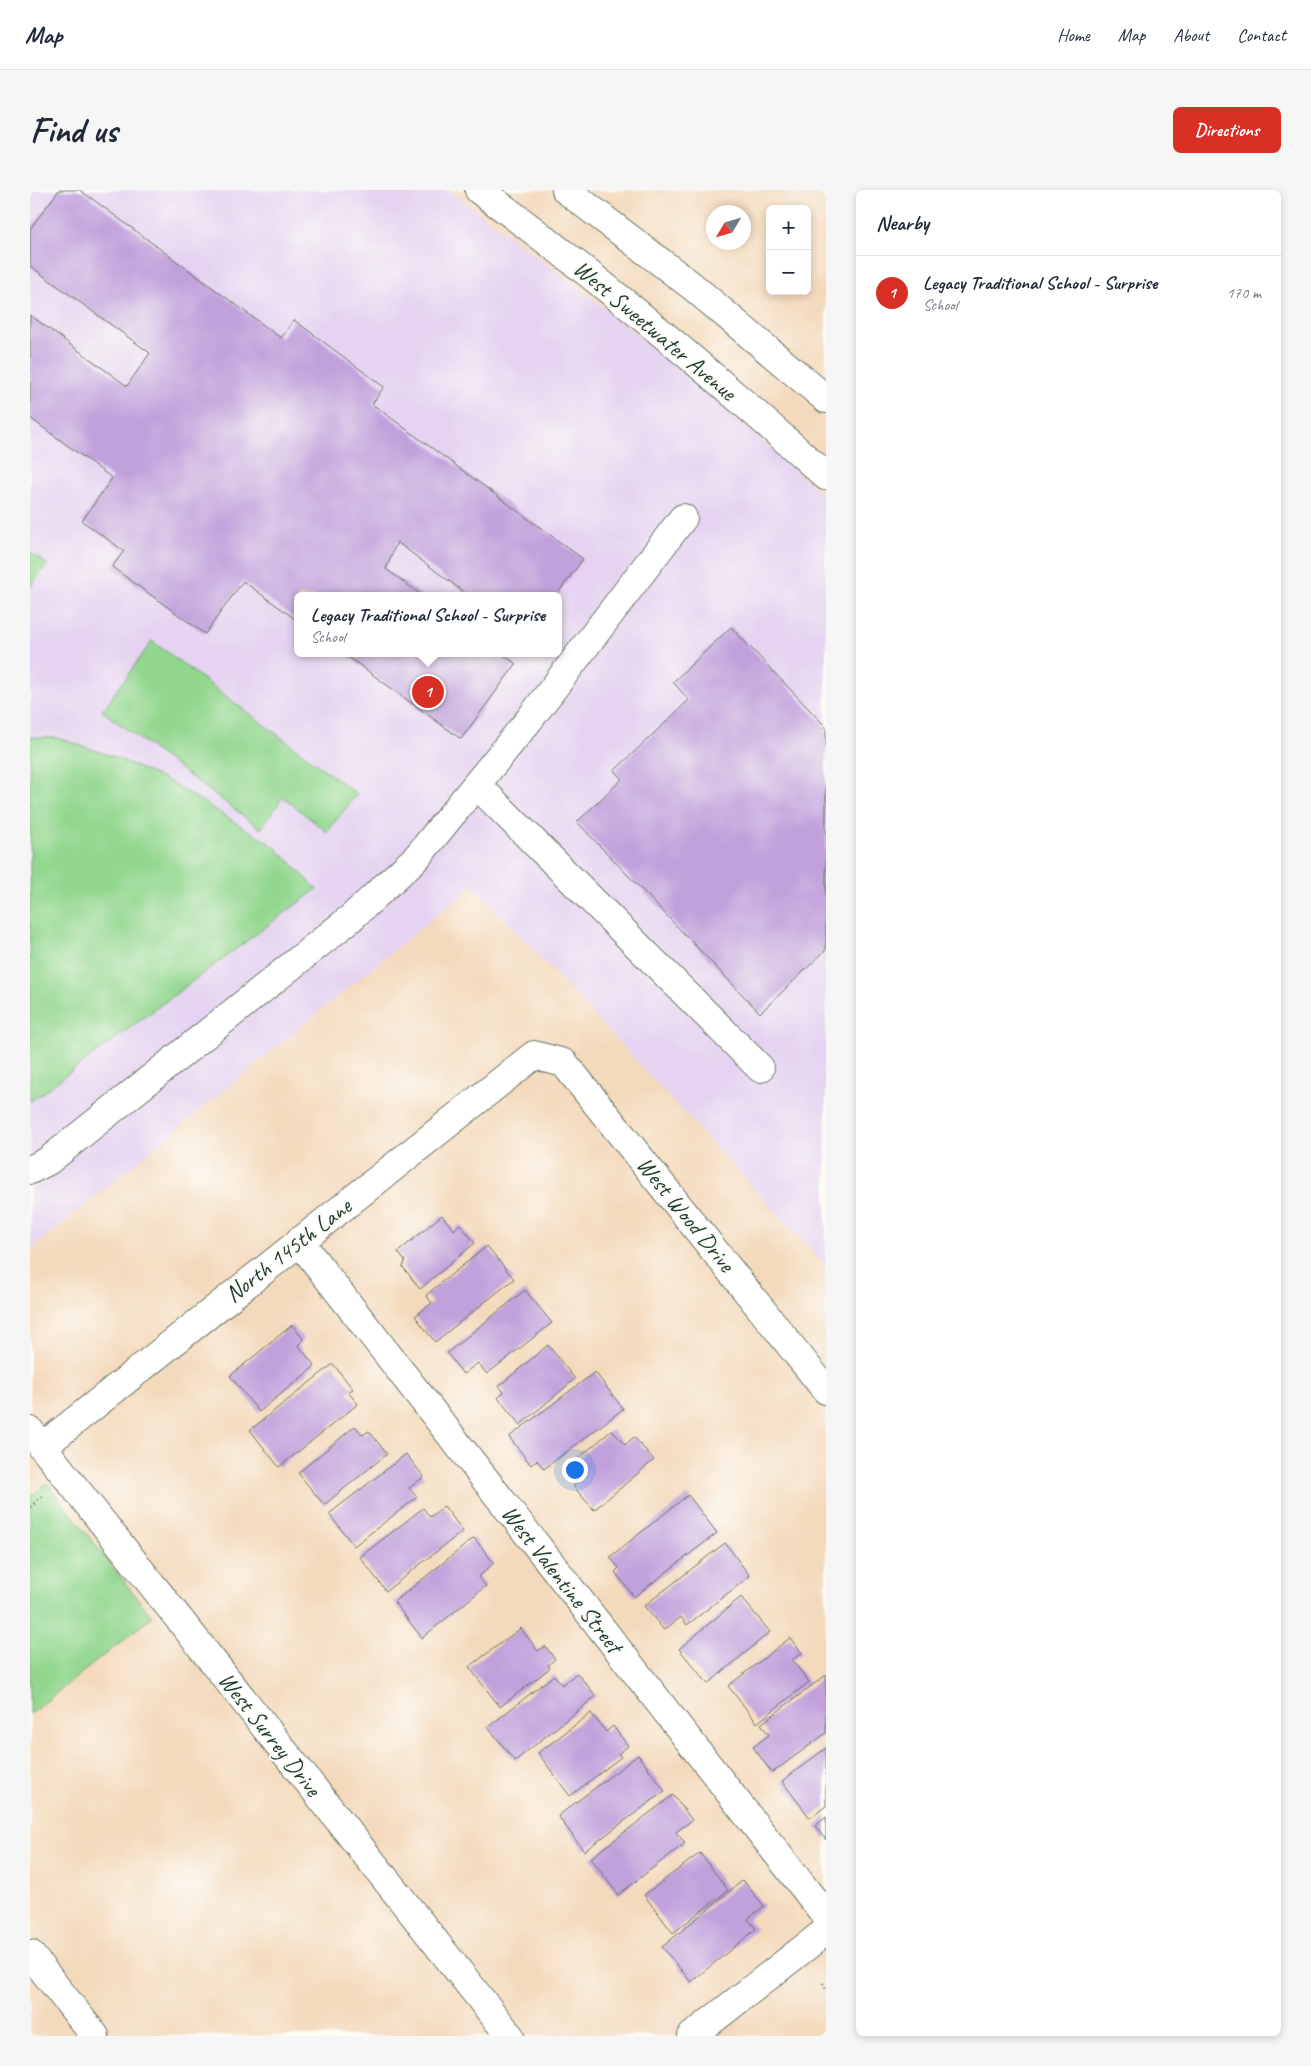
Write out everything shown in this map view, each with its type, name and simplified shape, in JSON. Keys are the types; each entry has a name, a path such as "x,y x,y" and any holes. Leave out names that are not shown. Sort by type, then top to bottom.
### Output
{"street":[{"path":"566,190 692,286 826,400"},
{"name":"West Sweetwater Avenue","path":"490,193 583,268 762,419 826,476"},
{"path":"30,1170 48,1161 351,918 417,857 477,785 683,518"},
{"path":"477,785 760,1068"},
{"name":"North 145th Lane","path":"36,1439 299,1241 534,1055"},
{"name":"West Wood Drive","path":"534,1055 564,1063 826,1390"},
{"name":"West Valentine Street","path":"299,1241 826,1916"},
{"name":"West Surrey Drive","path":"36,1439 510,2036"},
{"path":"692,2036 826,1931"},
{"path":"30,1954 95,2036"}],"path":[{"path":"30,1508 44,1495"},
{"path":"822,1982 826,1990"}],"shaded area":[{"path":"30,190 449,190 609,311 720,403 826,498 826,1266 473,885 30,1250"}],"green space":[{"path":"30,552 47,564 30,587"},
{"path":"152,641 357,794 327,832 283,797 261,829 102,711"},
{"path":"30,737 58,738 115,757 172,783 275,847 317,889 30,1102"},
{"path":"47,1483 152,1617 30,1714 30,1497"}],"building":[{"path":"59,190 80,190 281,338 294,320 384,387 372,404 583,559 559,592 464,592 397,542 386,569 418,592 294,592 294,618 243,581 205,634 112,567 124,551 82,521 112,478 30,418 30,315 127,386 150,353 30,266 30,229"},
{"path":"731,627 826,727 826,950 760,1013 577,822 622,779 614,771 689,700 673,682"},
{"path":"348,657 506,657 516,664 461,739"},
{"path":"442,1215 454,1230 460,1224 475,1243 420,1289 403,1267 405,1261 398,1252"},
{"path":"487,1246 514,1279 435,1342 415,1316 432,1303 426,1295"},
{"path":"525,1290 552,1323 487,1374 478,1363 463,1374 447,1353"},
{"path":"292,1325 304,1340 298,1345 315,1366 259,1412 230,1376"},
{"path":"548,1345 575,1379 520,1425 498,1398 504,1392 499,1386"},
{"path":"333,1364 353,1389 348,1392 358,1404 279,1467 250,1430"},
{"path":"595,1372 623,1409 544,1469 537,1460 531,1465 509,1437"},
{"path":"355,1426 363,1435 369,1431 387,1454 324,1505 298,1473"},
{"path":"612,1430 625,1445 634,1437 654,1460 594,1510 573,1486 580,1480 568,1467"},
{"path":"406,1454 424,1477 409,1488 417,1497 354,1546 329,1514"},
{"path":"688,1495 717,1533 634,1597 615,1572 619,1568 610,1557"},
{"path":"444,1506 463,1531 386,1591 360,1557 423,1508 430,1517"},
{"path":"474,1538 494,1563 478,1577 486,1586 422,1638 394,1602"},
{"path":"725,1543 750,1576 687,1625 681,1617 664,1630 644,1606"},
{"path":"741,1597 770,1632 708,1684 679,1649"},
{"path":"521,1628 538,1651 545,1646 555,1659 548,1665 550,1668 500,1707 469,1667"},
{"path":"790,1638 802,1653 792,1660 809,1682 757,1723 728,1686"},
{"path":"577,1673 596,1696 515,1761 488,1727 554,1675 562,1685"},
{"path":"826,1675 826,1733 772,1773 753,1747 769,1735 761,1724"},
{"path":"591,1713 606,1732 613,1726 628,1746 618,1754 621,1757 570,1796 538,1753"},
{"path":"826,1748 826,1806 810,1818 782,1781"},
{"path":"638,1755 665,1791 584,1851 558,1816"},
{"path":"673,1795 692,1820 676,1832 685,1843 618,1895 591,1858"},
{"path":"826,1817 826,1840 815,1826"},
{"path":"700,1853 728,1890 673,1933 644,1895"},
{"path":"743,1880 764,1906 748,1919 756,1929 691,1982 662,1947"}],"place":[{"name":"Legacy Traditional School - Surprise","path":"428,692"}]}
